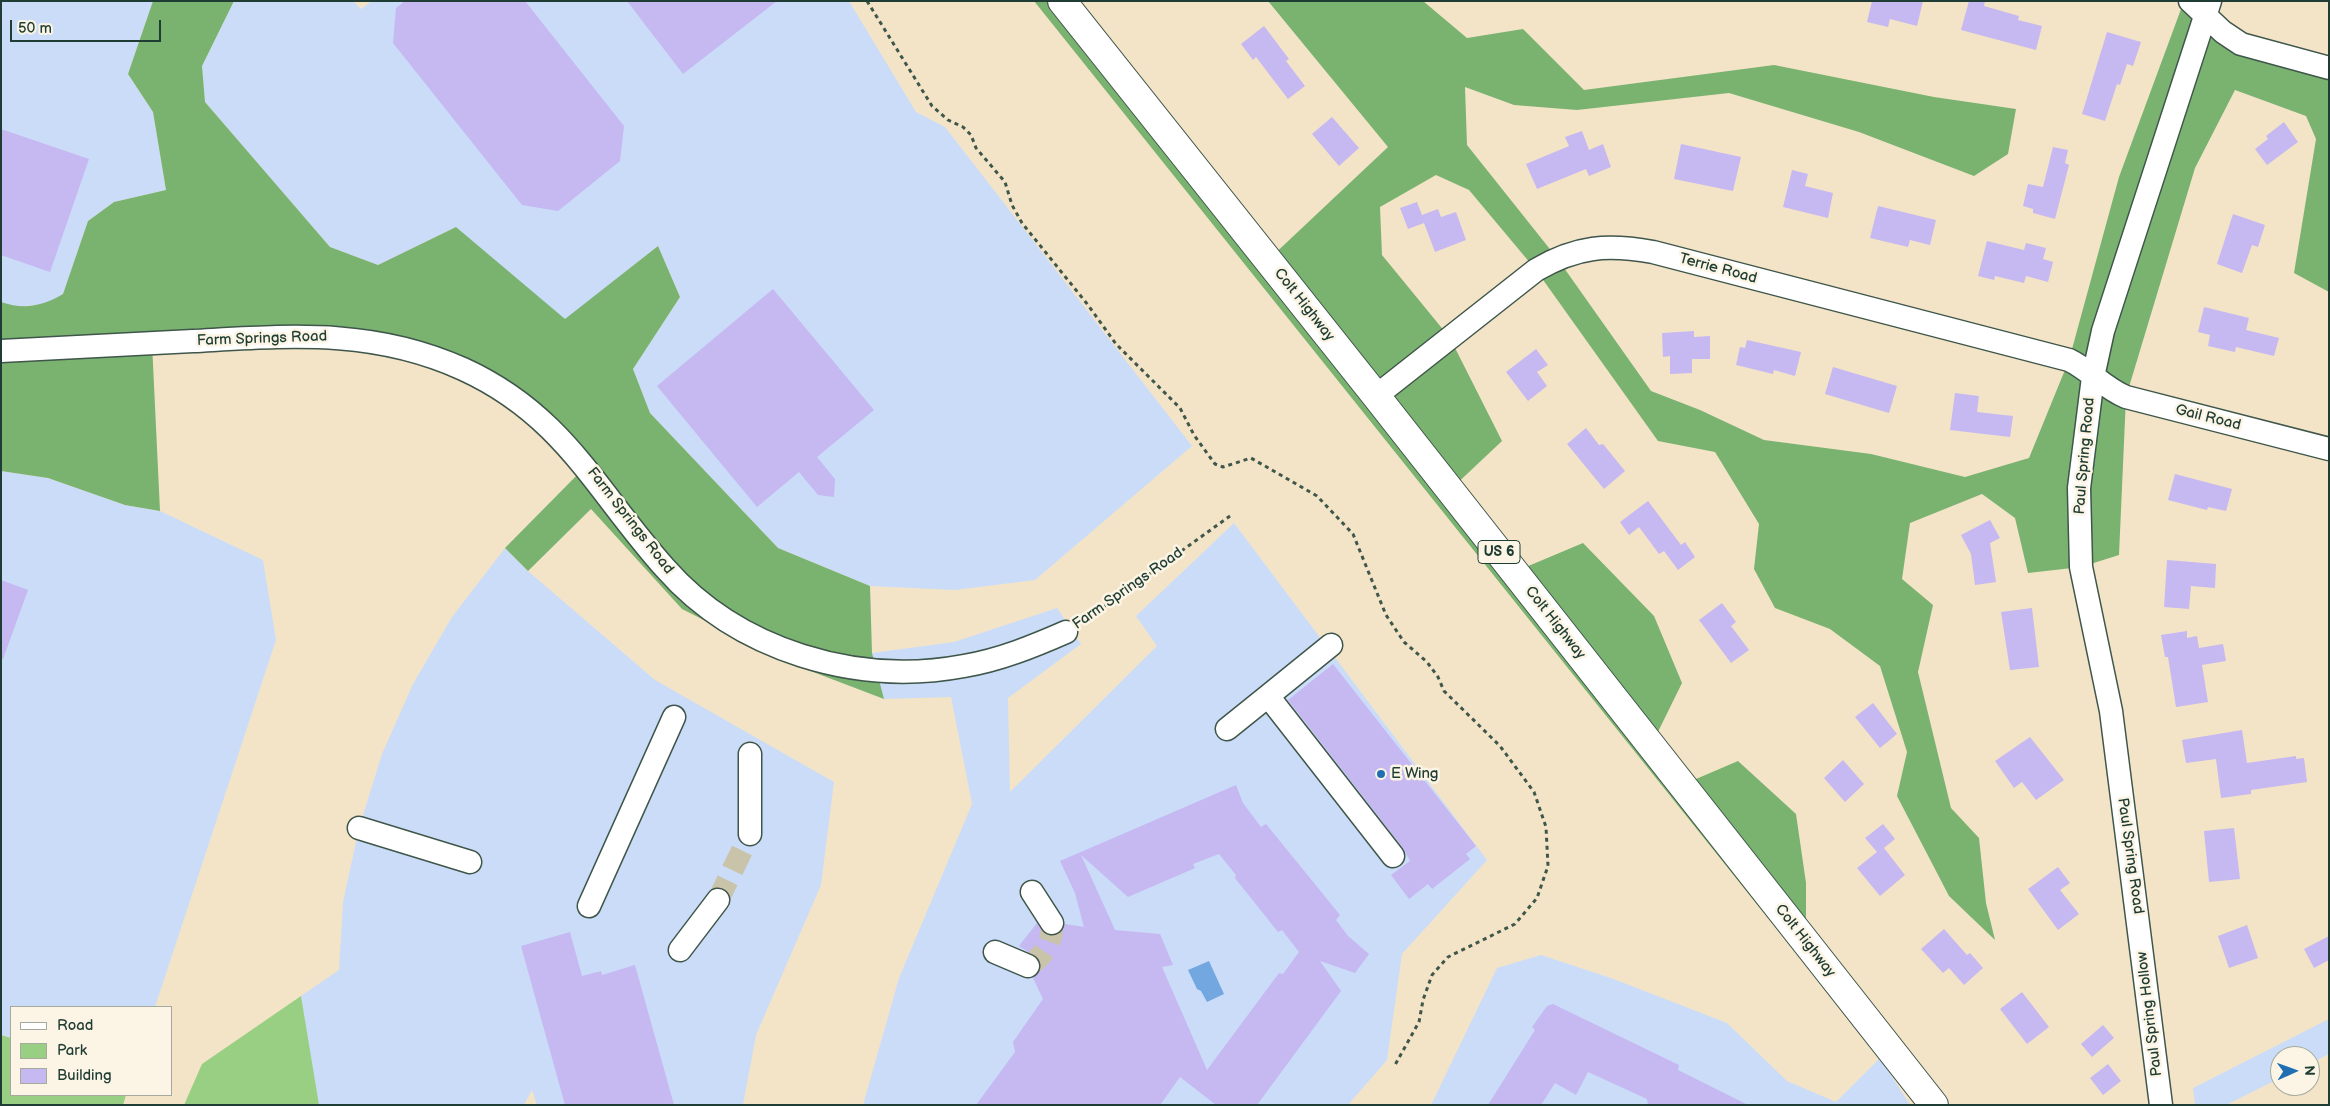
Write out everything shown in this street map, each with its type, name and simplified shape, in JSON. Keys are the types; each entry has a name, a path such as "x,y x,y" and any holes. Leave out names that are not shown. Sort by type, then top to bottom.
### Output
{"highway":[{"name":"Colt Highway","path":"1062,1 1376,396 1934,1105"}],"street":[{"path":"2201,6 2240,44 2329,68"},
{"name":"Paul Spring Road","path":"2139,924 2111,711 2081,567 2079,488 2093,377 2103,331 2201,6"},
{"name":"Terrie Road","path":"1376,396 1536,270 1557,258 1578,250 1602,247 1627,247 1653,252 2059,358 2083,367 2093,377"},
{"name":"Farm Springs Road","path":"1,351 295,336 363,339 398,347 461,368 491,383 517,400 564,440 665,568 692,596 726,620 774,646 834,664 863,670 931,671 967,666 1011,653 1066,632"},
{"name":"Gail Road","path":"2093,377 2110,391 2126,397 2329,449"},
{"path":"1227,729 1331,645"},
{"path":"1268,696 1393,856"},
{"path":"589,906 674,717"},
{"path":"750,754 750,834"},
{"path":"359,828 470,862"},
{"path":"1032,892 1052,923"},
{"path":"680,950 718,900"},
{"name":"Paul Spring Hollow","path":"2139,924 2161,1105"},
{"path":"995,952 1028,966"}],"path":[{"path":"867,1 932,106 948,120 963,127 971,134 976,148 1005,182 1012,205 1022,223 1088,305 1116,344 1180,408 1194,435 1215,464 1223,467 1251,458 1317,496 1353,534 1386,615 1404,642 1427,662 1438,676 1444,691 1500,746 1534,792 1546,826 1548,866 1537,898 1515,924 1448,957 1432,975 1423,1000 1419,1022 1395,1065"},
{"name":"Farm Springs Road","path":"1066,632 1109,605 1230,516"}],"shaded area":[{"path":"1,1 153,1 128,74 153,112 166,190 114,202 88,221 63,294 46,304 15,307 1,302"},
{"path":"234,1 353,1 361,9 372,1 849,1 916,112 945,127 1192,446 1035,580 955,590 870,586 778,548 650,413 633,369 680,297 658,246 565,320 456,227 378,265 330,247 205,102 202,66"},
{"path":"1,471 48,478 125,505 160,511 263,560 276,640 155,1006 10,1006 10,1038 1,1035"},
{"path":"1234,523 1487,860 1402,954 1387,1060 1348,1105 863,1105 899,978 972,804 951,697 884,699 872,653 954,642 1057,608 1081,644 1008,698 1010,792 1157,646 1136,616"},
{"path":"505,548 528,571 655,680 834,782 821,885 756,1035 743,1105 537,1105 532,1090 524,1105 319,1105 317,1103 301,996 339,970 343,902 359,828 382,754 413,684 452,617"},
{"path":"1541,955 1611,978 1727,1023 1787,1081 1836,1102 1880,1058 1910,1105 1431,1105 1497,968"},
{"path":"2329,1019 2329,1054 2320,1059 2320,1046 2276,1046"},
{"path":"2270,1049 2270,1083 2226,1105 2195,1105 2193,1088"}],"green space":[{"path":"153,1 234,1 202,66 205,102 330,247 378,265 456,227 565,319 658,246 680,297 633,369 650,413 778,548 870,586 872,653 884,699 787,662 682,609 591,509 528,571 505,548 586,466 543,421 399,347 152,343 160,511 125,505 48,478 1,471 1,302 18,306 33,306 63,294 88,221 114,202 166,190 153,112 128,74"},
{"path":"1034,1 1062,1 1268,260 1388,147 1268,1 1423,1 1467,38 1523,29 1584,90 1774,65 1934,97 2016,109 2008,154 1974,176 1859,132 1729,93 1577,110 1514,105 1465,87 1467,145 1557,258 1651,391 1700,410 1764,440 1871,454 1965,477 2029,458 2069,360 2119,177 2184,1 2223,32 2329,68 2329,292 2294,273 2316,139 2306,116 2235,90 2195,168 2126,397 2119,555 2081,567 2028,573 2015,518 1982,494 1910,523 1902,579 1933,605 1918,672 1951,808 1979,838 1986,903 1995,940 1949,896 1897,796 1907,752 1880,666 1830,629 1775,608 1754,569 1759,524 1715,452 1658,441 1536,270 1469,190 1436,175 1380,207 1382,255 1450,338 1502,441 1450,490 1514,572 1583,543 1654,616 1682,683 1651,746 1682,785 1738,761 1796,814 1806,883 1806,942 1888,1047 1880,1058"},
{"path":"301,996 319,1105 184,1105 202,1064"},
{"path":"1,1035 10,1038 10,1096 126,1096 123,1105 1,1105"}],"water":[{"path":"1209,961 1224,994 1207,1002 1201,991 1197,989 1188,970"}],"building":[{"path":"405,1 525,1 624,126 620,161 558,211 522,205 393,43 396,8"},
{"path":"627,1 777,1 683,74"},
{"path":"1872,1 1923,1 1917,26 1890,19 1888,27 1867,22"},
{"path":"1969,1 1985,1 1984,6 2019,16 2018,20 2042,26 2036,50 1961,30"},
{"path":"1264,26 1289,59 1286,61 1305,86 1288,99 1256,57 1253,60 1241,44"},
{"path":"2107,32 2141,42 2133,66 2127,64 2120,85 2117,84 2105,121 2082,114"},
{"path":"1332,117 1359,148 1339,166 1312,134"},
{"path":"2284,122 2298,142 2267,165 2255,149 2268,139 2266,136"},
{"path":"1,129 89,159 50,272 1,255"},
{"path":"1582,131 1589,150 1603,144 1611,167 1589,176 1586,169 1537,189 1526,164 1569,146 1565,137"},
{"path":"1681,144 1741,157 1733,191 1674,179"},
{"path":"2053,147 2068,150 2065,163 2069,165 2055,219 2033,213 2033,209 2023,206 2028,184 2043,187"},
{"path":"1792,170 1808,174 1805,186 1833,193 1828,218 1783,207"},
{"path":"1417,202 1422,215 1438,209 1441,217 1456,212 1466,240 1435,252 1424,223 1408,229 1400,208"},
{"path":"1878,206 1936,220 1930,245 1910,240 1908,247 1870,238"},
{"path":"2233,214 2265,225 2258,247 2252,245 2242,273 2217,264"},
{"path":"1987,241 2024,250 2026,243 2046,248 2043,259 2053,262 2048,282 2026,276 2024,283 1995,276 1994,280 1978,276"},
{"path":"773,289 874,410 817,457 835,479 834,497 818,495 799,472 757,507 657,386"},
{"path":"2204,307 2249,318 2246,330 2279,338 2274,356 2236,347 2235,352 2208,346 2210,335 2198,332"},
{"path":"1694,331 1694,337 1710,336 1710,359 1692,359 1692,373 1670,374 1670,356 1663,357 1662,333"},
{"path":"1747,340 1801,352 1795,376 1774,370 1773,374 1736,365 1740,347 1745,348"},
{"path":"1536,349 1548,365 1537,372 1547,386 1528,401 1506,372"},
{"path":"1833,367 1897,386 1889,413 1825,394"},
{"path":"1955,393 1979,396 1977,412 2013,416 2010,437 1950,430"},
{"path":"1586,428 1599,445 1603,444 1625,471 1604,489 1567,444"},
{"path":"2175,474 2232,489 2226,511 2208,507 2207,510 2168,500"},
{"path":"1648,501 1681,545 1685,542 1695,557 1678,570 1664,551 1659,554 1639,527 1629,535 1620,522"},
{"path":"1990,520 2000,538 1990,543 1996,582 1975,585 1971,554 1961,535"},
{"path":"2167,560 2216,564 2215,588 2191,586 2189,609 2164,607"},
{"path":"1,580 28,590 3,659 1,659"},
{"path":"1722,603 1736,622 1731,626 1749,650 1731,663 1699,620"},
{"path":"2032,608 2039,667 2010,670 2001,612"},
{"path":"2187,631 2187,638 2197,636 2199,648 2223,644 2226,661 2202,665 2208,702 2176,707 2168,657 2165,657 2161,635"},
{"name":"E Wing","path":"1333,664 1476,846 1466,854 1470,859 1432,889 1428,884 1409,899 1391,875 1410,861 1403,848 1288,700"},
{"path":"1873,703 1897,734 1880,748 1855,717"},
{"path":"2242,730 2247,763 2296,756 2296,759 2304,758 2307,782 2251,790 2251,794 2221,798 2216,759 2186,763 2182,740"},
{"path":"2030,737 2064,780 2036,800 2022,782 2014,788 1995,761"},
{"path":"1843,760 1864,784 1845,802 1824,778"},
{"path":"1236,785 1243,803 1261,827 1266,824 1340,915 1336,920 1348,936 1369,954 1355,973 1320,961 1341,991 1257,1105 1216,1105 1180,1077 1160,1105 976,1105 1015,1052 1013,1042 1043,999 1033,978 1040,971 1039,959 1019,946 1037,923 1046,934 1052,936 1059,934 1065,924 1084,927 1075,893 1060,861","holes":["1219,854 1236,875 1235,878 1278,932 1282,930 1299,952 1283,974 1279,973 1207,1070 1162,967 1173,965 1160,934 1115,930 1081,855 1128,897 1195,868 1193,864"]},
{"path":"1883,824 1895,839 1884,848 1905,875 1880,896 1857,868 1877,852 1865,838"},
{"path":"2234,828 2240,879 2209,882 2204,831"},
{"path":"2058,867 2070,883 2060,890 2079,914 2058,930 2028,889"},
{"path":"2247,925 2258,958 2229,968 2218,936"},
{"path":"1944,929 1967,955 1970,953 1983,968 1964,985 1949,968 1943,973 1921,949"},
{"path":"570,932 582,976 601,971 602,975 635,965 674,1105 565,1105 521,946"},
{"path":"2329,936 2329,960 2314,968 2304,949"},
{"path":"2022,992 2049,1027 2027,1044 2000,1009"},
{"path":"1553,1004 1679,1065 1678,1070 1748,1105 1648,1105 1647,1099 1588,1072 1576,1095 1555,1083 1541,1105 1488,1105 1535,1030 1532,1027 1547,1006"},
{"path":"2103,1025 2114,1038 2092,1057 2081,1044"},
{"path":"2108,1064 2121,1081 2103,1095 2090,1078"}],"tunnel":[{"path":"718,900 750,834"},
{"path":"1028,966 1039,958 1046,948 1051,936 1052,923"}],"place":[{"name":"E Wing","path":"1381,774"}]}
